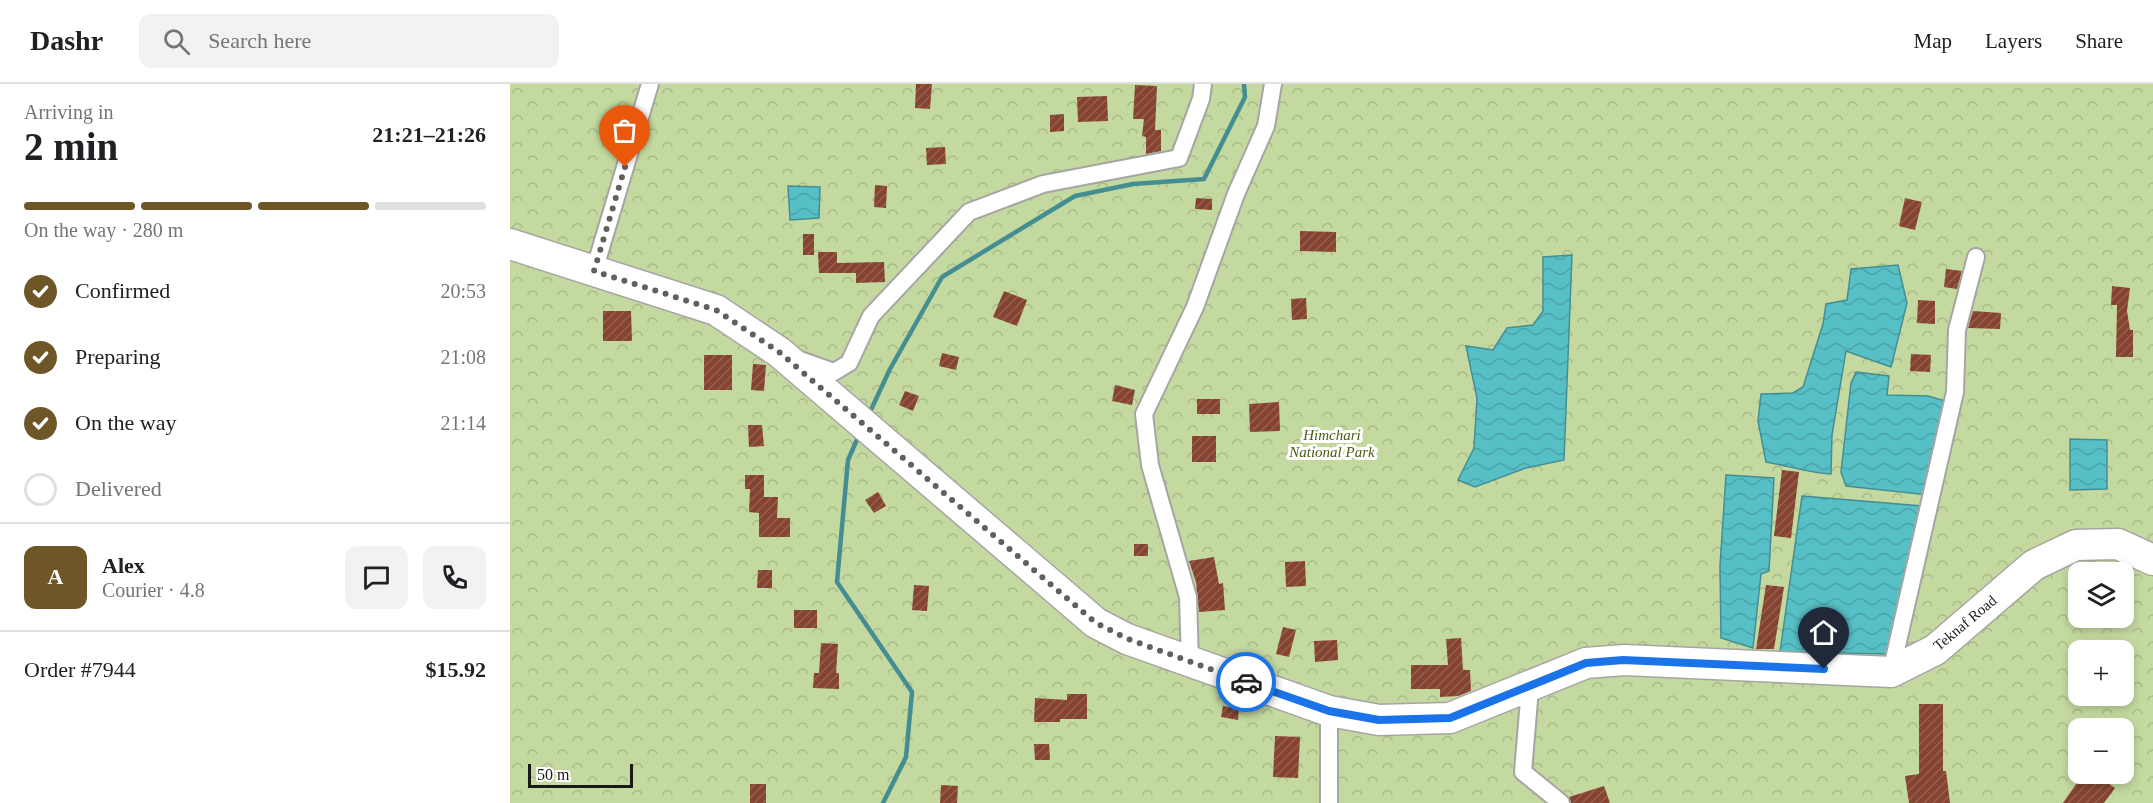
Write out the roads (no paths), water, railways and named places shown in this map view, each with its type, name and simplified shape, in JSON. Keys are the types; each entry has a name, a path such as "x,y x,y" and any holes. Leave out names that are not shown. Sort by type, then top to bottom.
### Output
{"highway":[{"name":"Teknaf Road","path":"510,244 716,310 779,352 1096,623 1128,639 1329,711 1379,720 1450,718 1530,688 1586,663 1623,660 1891,672 1935,650 2034,565 2076,545 2118,544 2153,560"}],"street":[{"path":"594,271 650,84"},
{"path":"779,352 834,372 849,363 871,316 969,212 1043,184 1179,158 1201,99 1203,84"},
{"path":"1190,662 1188,597 1150,465 1144,414 1196,307 1236,194 1266,126 1273,84"},
{"path":"1891,672 1955,392 1957,330 1976,257"},
{"path":"1530,688 1523,772 1561,803"},
{"path":"1329,711 1329,803"}],"water":[{"path":"788,186 820,187 819,218 790,220"},
{"path":"1572,255 1564,460 1526,468 1475,487 1458,480 1474,448 1477,398 1466,346 1493,350 1507,328 1533,325 1543,311 1543,257"},
{"path":"1898,265 1907,303 1891,367 1846,351 1832,435 1831,474 1766,462 1758,421 1761,394 1793,393 1803,387 1823,324 1826,304 1847,300 1851,269"},
{"path":"1856,372 1889,376 1887,395 1928,396 1945,401 1928,495 1846,486 1841,472 1851,383"},
{"path":"2070,439 2107,440 2107,489 2070,490"},
{"path":"1726,475 1774,478 1769,571 1761,574 1753,648 1721,638 1720,566"},
{"path":"1802,496 1922,506 1891,654 1780,652"}],"waterway":[{"path":"869,414 890,369 942,277 1075,196 1133,184 1204,179 1245,97 1244,84"},
{"path":"859,435 848,460 837,582 912,692 906,757 883,803"}],"park label":[{"name":"Himchari National Park","path":"1332,444"}]}
